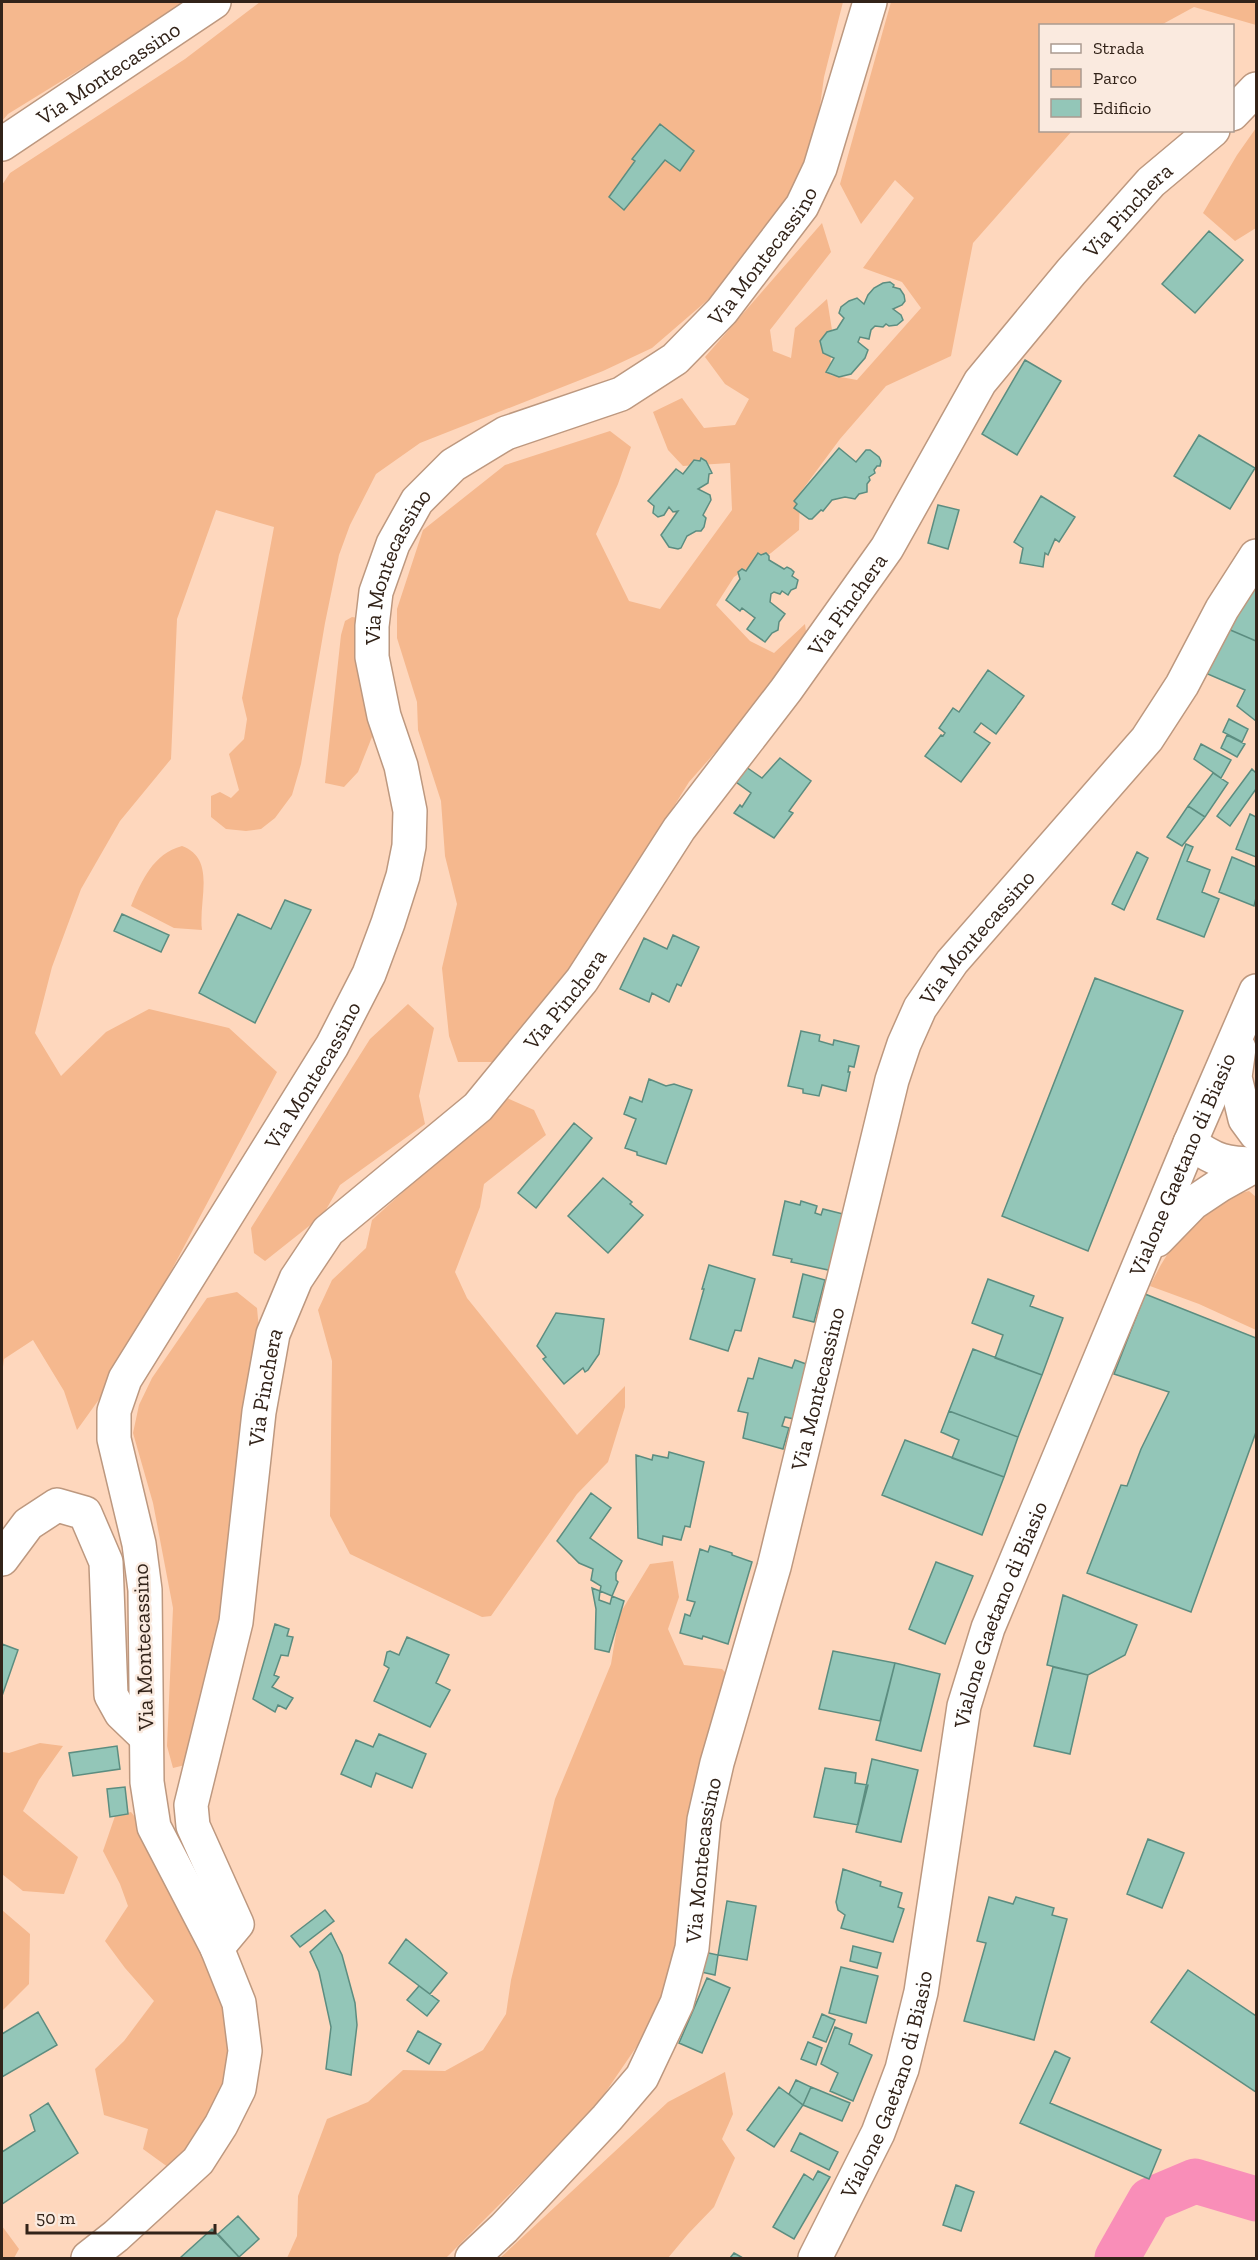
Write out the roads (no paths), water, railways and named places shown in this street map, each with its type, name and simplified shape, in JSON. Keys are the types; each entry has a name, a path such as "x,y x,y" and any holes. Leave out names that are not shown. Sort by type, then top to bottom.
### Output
{"street":[{"name":"Via Montecassino","path":"2,144 213,2"},
{"name":"Via Montecassino","path":"88,2259 198,2161 221,2125 239,2089 245,2051 240,2003 217,1948 154,1827 147,1782 145,1590 139,1544 114,1439 114,1411 125,1379 332,1046 369,974 388,923 403,876 409,846 410,811 401,766 384,716 372,657 372,626 376,592 393,544 417,501 453,465 506,433 621,393 675,359 722,311 802,206 819,168 870,2"},
{"path":"1234,113 1257,89"},
{"name":"Via Pinchera","path":"217,1948 237,1924 193,1826 191,1805 236,1622 259,1412 273,1334 296,1279 328,1231 478,1107 582,980 679,830 786,690 887,548 980,382 1071,272 1151,182 1211,132"},
{"name":"Via Montecassino","path":"472,2259 504,2228 642,2077 677,2002 692,1948 704,1820 717,1763 774,1567 892,1080 904,1044 920,1008 952,962 1147,739 1182,685 1222,609 1257,556"},
{"name":"Vialone Gaetano di Biasio","path":"815,2259 878,2133 902,2069 921,1992 963,1706 988,1628 1190,1143 1257,991"},
{"path":"1243,1023 1235,1077 1245,1119 1257,1134"},
{"path":"1190,1143 1229,1137 1257,1145"},
{"path":"1190,1143 1216,1160 1231,1164 1257,1164"},
{"path":"1142,1257 1193,1203 1257,1164"},
{"path":"2,1559 28,1524 57,1505 85,1513 106,1562 111,1695 121,1713 146,1737"}],"waterway":[{"path":"1117,2258 1150,2200 1195,2181 1256,2199"}]}
